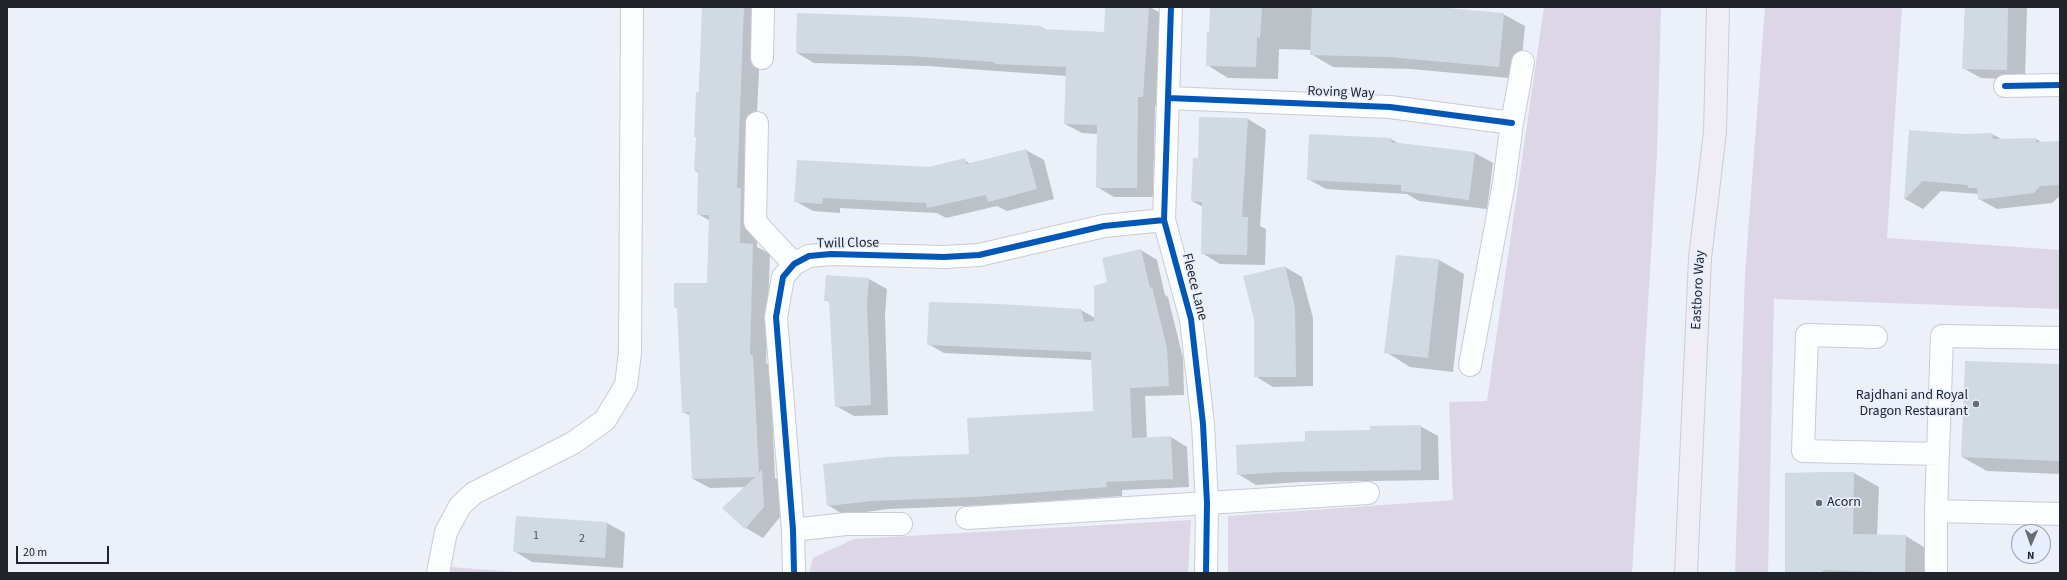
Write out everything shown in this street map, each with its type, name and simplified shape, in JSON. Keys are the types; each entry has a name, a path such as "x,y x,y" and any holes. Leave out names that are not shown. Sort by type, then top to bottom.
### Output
{"main road":[{"name":"Eastboro Way","path":"1686,573 1700,258 1715,132 1718,7"}],"street":[{"path":"438,573 446,532 460,506 474,493 573,443 605,420 626,385 630,354 632,7"},
{"path":"762,58 763,7"},
{"name":"Fleece Lane","path":"1171,7 1164,220 1191,319 1203,424 1208,503 1206,573"},
{"path":"1470,365 1504,184 1512,123 1523,62"},
{"path":"2005,86 2060,85"},
{"name":"Roving Way","path":"1168,98 1390,107 1512,123"},
{"path":"757,123 755,222 794,264"},
{"name":"Twill Close","path":"794,571 793,530 776,317 783,277 794,264 809,256 831,254 944,257 980,255 1104,226 1164,220"},
{"path":"1876,337 1808,335 1803,451 1938,454"},
{"path":"1941,573 1936,573 1936,511 1942,336 2060,338"},
{"path":"967,518 1368,493"},
{"path":"1936,511 2060,514"},
{"path":"793,530 846,524 901,524"}],"shaded area":[{"path":"1544,7 1661,7 1657,153 1632,573 1228,573 1228,516 1453,500 1449,402 1487,401"},
{"path":"1765,7 1902,7 1887,238 2060,250 2060,309 1774,299 1768,573 1735,573 1745,274"},
{"path":"1191,520 1188,573 809,573 813,558 854,539"},
{"path":"451,567 527,573 451,573"}],"building":[{"path":"702,7 744,7 737,188 741,188 740,243 753,244 750,355 753,355 759,473 762,469 764,507 745,529 722,508 755,477 692,479 689,412 682,413 677,308 674,307 674,283 707,283 709,215 697,215 698,171 694,171 696,92 699,92"},
{"path":"1105,7 1149,7 1143,97 1138,97 1137,188 1096,188 1097,125 1064,124 1066,67 995,64 995,62 909,56 796,53 797,13 911,17 1042,26 1042,29 1104,32"},
{"path":"1210,7 1262,7 1260,38 1257,37 1256,67 1206,66 1207,32 1209,32"},
{"path":"1312,7 1435,7 1504,13 1499,67 1389,57 1310,55"},
{"path":"1965,7 2008,7 2007,70 1962,69"},
{"path":"1199,117 1248,118 1242,217 1248,217 1247,255 1201,254 1202,202 1191,201 1193,158 1198,158"},
{"path":"1909,130 1963,134 1992,133 1993,139 2036,138 2036,142 2060,141 2060,185 2040,186 2034,193 1978,200 1977,188 1968,188 1968,185 1923,181 1904,200"},
{"path":"1309,134 1392,138 1391,142 1475,152 1469,200 1401,191 1401,185 1307,180"},
{"path":"1026,149 1037,189 988,202 986,195 927,208 926,203 823,198 822,204 794,202 797,160 929,167 965,158 966,164"},
{"path":"1141,249 1150,288 1152,287 1167,348 1169,386 1130,388 1132,438 1171,436 1173,479 1106,482 1107,487 974,497 872,501 827,506 823,464 886,457 969,454 967,418 1093,411 1091,352 927,345 929,302 1000,304 1081,309 1084,322 1094,321 1094,286 1107,282 1102,258"},
{"path":"1396,255 1439,259 1428,358 1384,353"},
{"path":"1285,266 1295,307 1296,377 1254,377 1254,319 1243,276"},
{"path":"826,275 869,278 867,304 871,405 835,407 829,301 824,301"},
{"path":"1965,361 2060,364 2060,461 1961,457"},
{"path":"1421,425 1421,470 1281,472 1237,475 1236,445 1305,441 1305,431 1370,430 1370,426"},
{"name":"Acorn","path":"1854,472 1853,534 1906,535 1905,573 1823,570 1823,573 1785,573 1785,473"},
{"path":"516,516 607,522 605,558 513,552"}],"cycle path":[{"path":"1171,7 1164,220 1191,319 1203,424 1207,503 1206,573"},
{"path":"2005,86 2060,85"},
{"path":"1168,98 1390,107 1512,123"},
{"path":"794,571 793,530 776,317 783,277 794,264 809,256 831,254 944,257 979,255 1104,226 1164,220"}],"place":[{"name":"Rajdhani and Royal Dragon Restaurant","path":"1976,404"},
{"name":"Acorn","path":"1819,503"}]}
